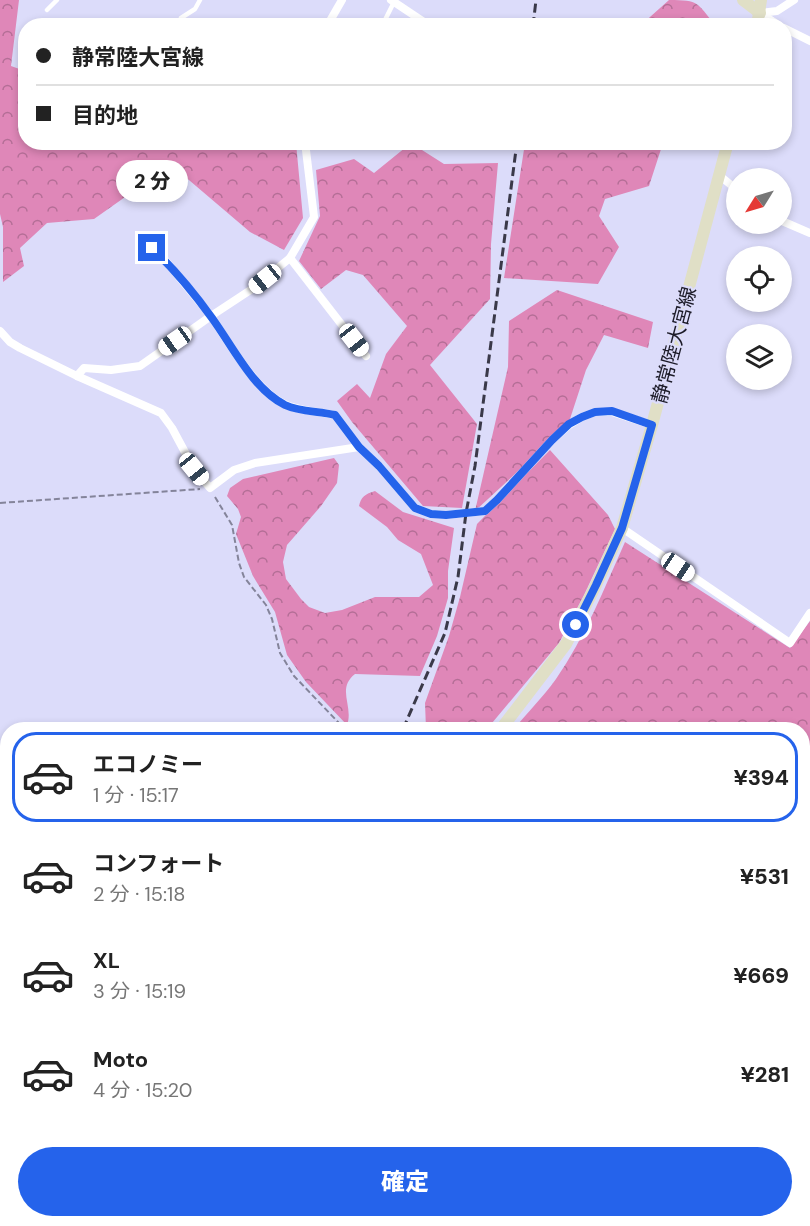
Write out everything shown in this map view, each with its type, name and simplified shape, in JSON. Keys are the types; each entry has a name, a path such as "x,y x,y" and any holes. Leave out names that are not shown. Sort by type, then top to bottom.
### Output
{"main road":[{"path":"743,0 759,13"},
{"name":"静常陸大宮線","path":"506,722 567,644 622,528 726,150"}],"street":[{"path":"332,18 342,0"},
{"path":"759,13 777,11 794,0"},
{"path":"393,1 418,18"},
{"path":"792,32 810,41"},
{"path":"78,376 84,368 111,370 140,366 252,289 290,258 314,217 306,150"},
{"path":"720,176 726,181"},
{"path":"792,225 810,233"},
{"path":"152,248 165,260 211,316 253,377 268,394 287,406 335,415 359,447 379,466 415,508 431,514 446,515 485,511 552,440 569,424 582,417 595,412 612,411 652,425"},
{"path":"290,258 366,356"},
{"path":"0,331 10,342 20,348 161,413 172,428 194,469 210,488 234,470 255,463 359,447"},
{"path":"622,528 790,643 810,613"}],"lane":[{"path":"47,10 57,0"},
{"path":"181,18 195,9 200,0"},
{"path":"386,18 393,1"}],"path":[{"path":"0,503 210,488 232,525 244,577 267,604 280,652 294,676 338,722"}],"green space":[{"path":"0,0 19,0 11,66 18,68 18,150 297,150 303,218 284,250 250,232 176,169 152,178 94,219 47,223 20,248 24,266 3,282 3,227 0,214"},
{"path":"669,0 697,4 710,18 649,18"},
{"path":"402,150 422,150 444,164 498,163 491,244 490,299 430,365 477,424 462,508 423,506 337,401 357,384 370,398 386,354 407,326 363,275 346,270 321,289 299,261 320,216 316,170 354,159 374,173"},
{"path":"524,150 661,150 649,186 605,199 599,216 619,247 598,284 504,278"},
{"path":"557,290 653,322 648,348 604,335 586,370 568,425 475,511 508,367 509,321"},
{"path":"550,450 608,515 615,529 559,643 493,722 426,722 425,703 449,636 477,524"},
{"path":"334,458 339,465 337,483 321,506 287,545 283,562 286,579 301,599 309,607 325,613 342,610 375,597 419,597 433,585 421,554 398,540 387,527 359,506 366,495 375,491 403,512 454,528 448,571 448,598 437,636 420,676 355,674 349,680 346,692 349,711 348,722 344,722 306,682 287,655 275,612 253,576 236,534 241,517 238,509 227,496 230,488 243,479"},
{"path":"625,542 790,648 810,621 810,722 520,722 551,686 594,612"}],"railway":[{"path":"534,18 536,0"},
{"path":"406,722 445,633 458,577 475,466 516,150"}],"route":[{"path":"152,248 165,260 211,316 253,377 268,394 287,406 335,415 359,447 379,466 415,508 431,514 446,515 485,511 552,440 569,424 582,417 595,412 612,411 652,425 622,528 576,625"}]}
